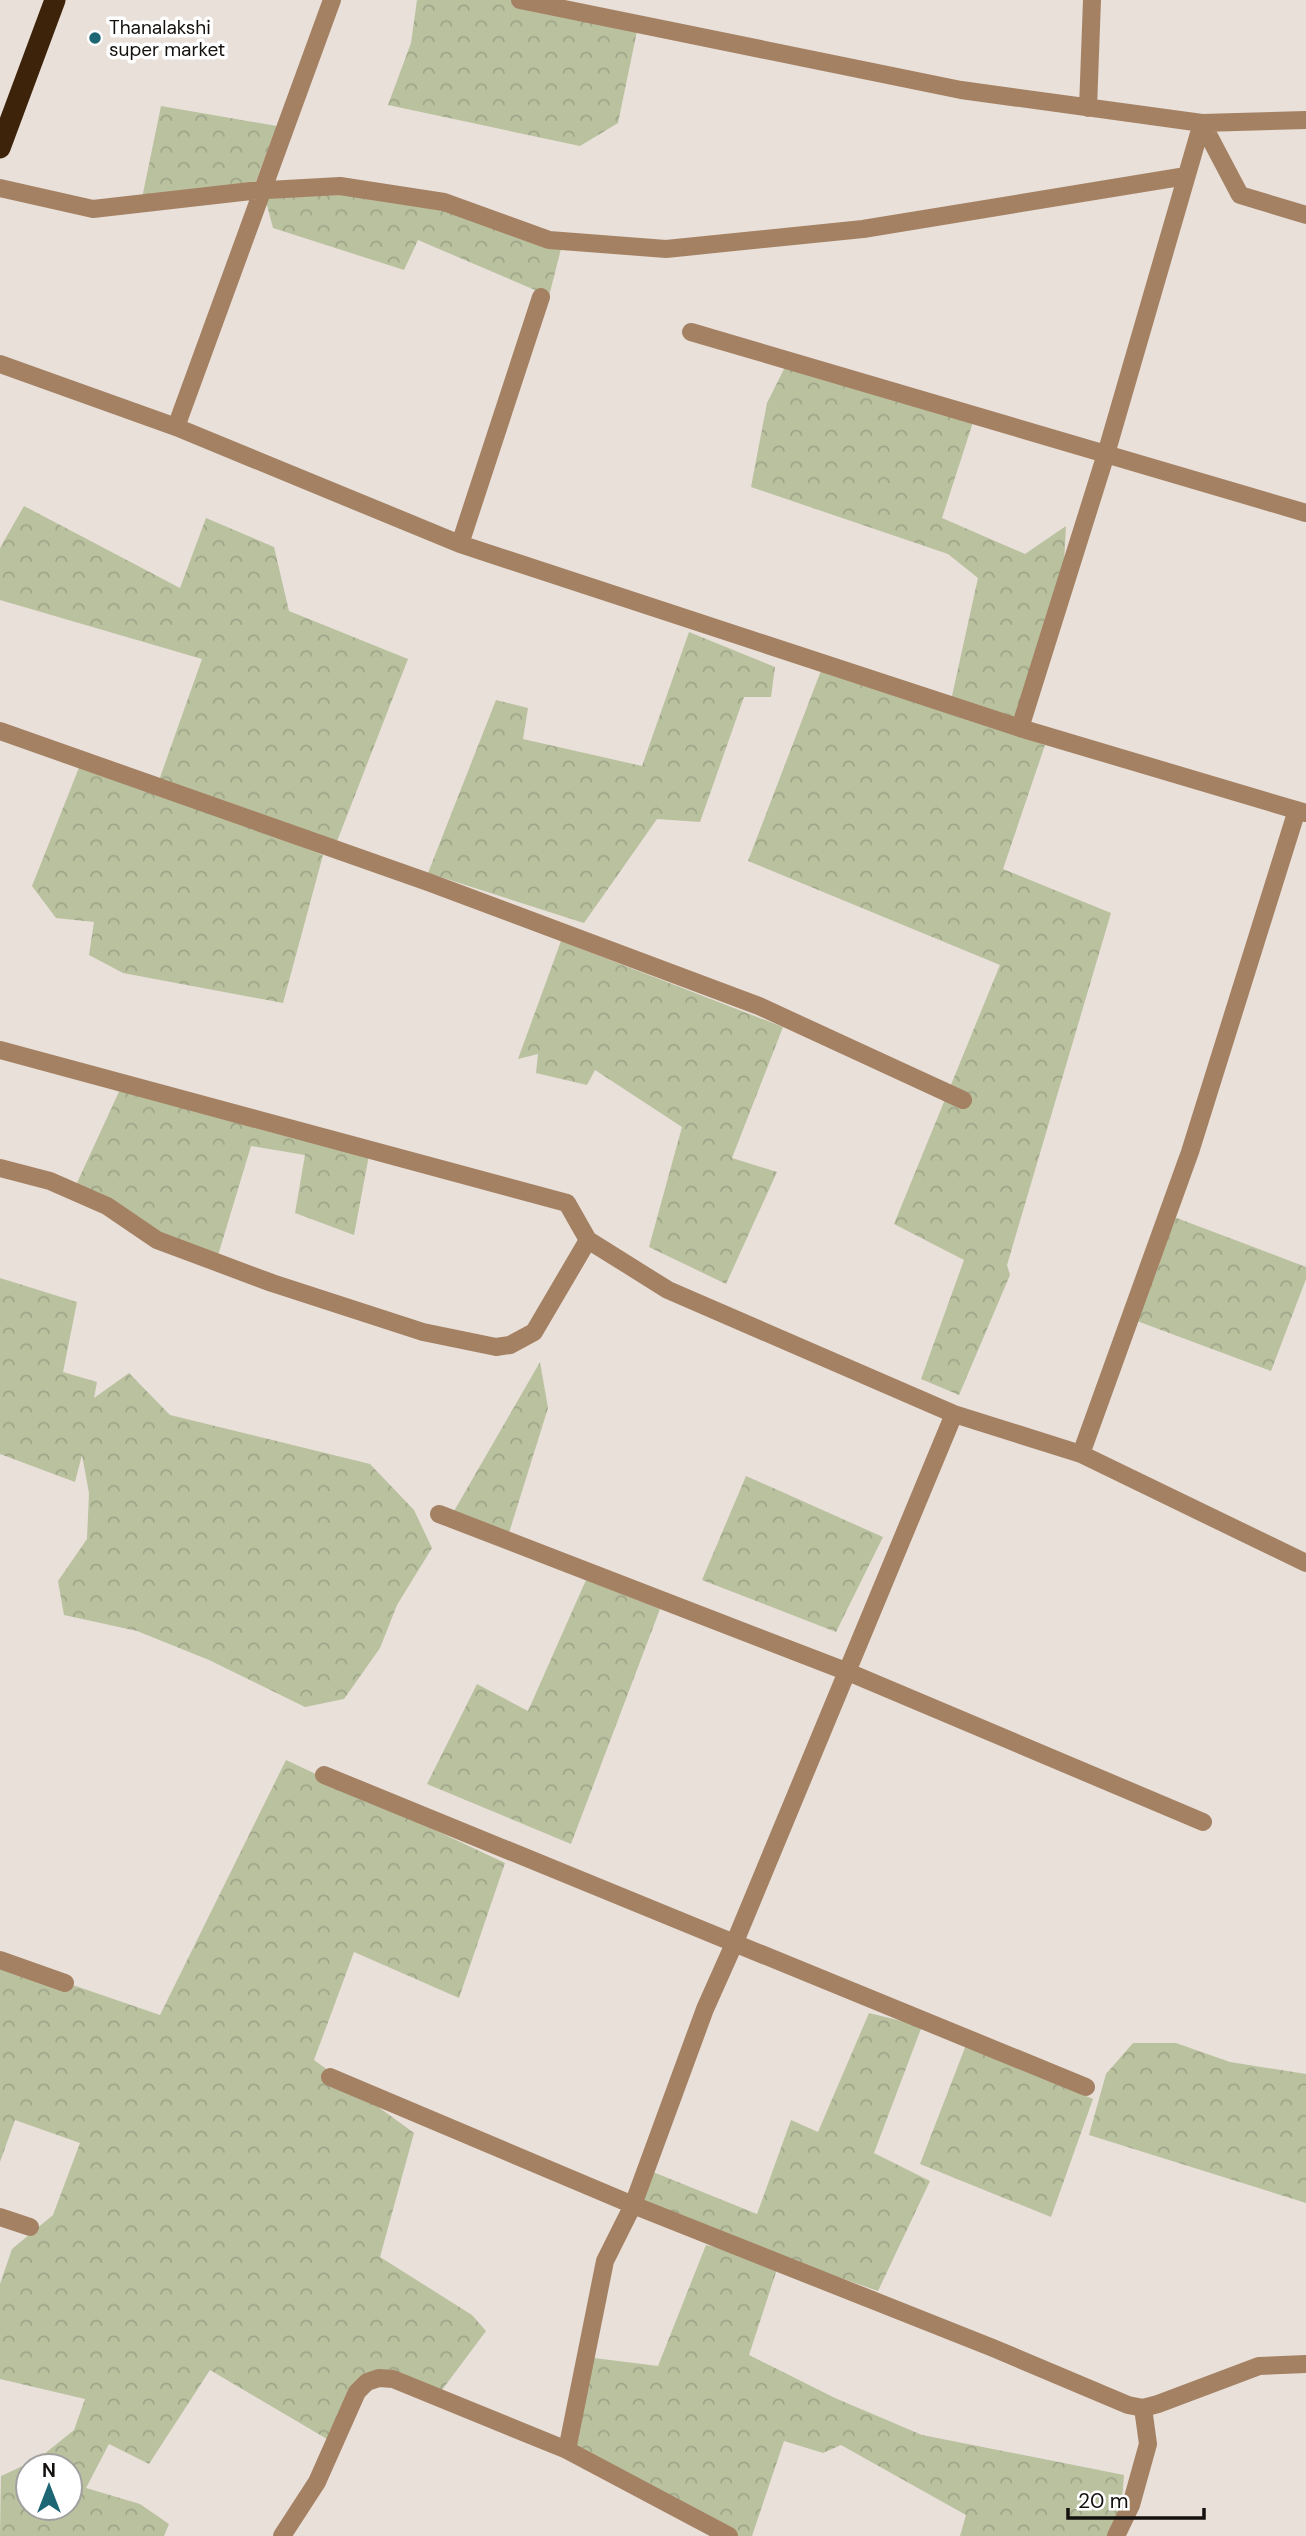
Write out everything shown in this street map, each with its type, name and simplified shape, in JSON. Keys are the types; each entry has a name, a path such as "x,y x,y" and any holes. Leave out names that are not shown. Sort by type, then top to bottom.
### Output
{"highway":[{"path":"0,148 55,0"}],"street":[{"path":"176,427 332,0"},
{"path":"520,0 961,90 1202,123 1306,120"},
{"path":"1088,108 1092,0"},
{"path":"1020,728 1106,454 1202,123"},
{"path":"1202,123 1240,195 1306,215"},
{"path":"0,188 93,209 263,190 340,186 444,202 549,240 666,249 863,229 1186,176"},
{"path":"460,544 541,298"},
{"path":"691,332 1306,513"},
{"path":"0,364 176,427 460,544 1020,728 1302,812 1190,1152 1081,1454"},
{"path":"0,731 428,883 759,1006 963,1100"},
{"path":"0,1050 567,1203 588,1240 668,1290 954,1414 1081,1454 1306,1563"},
{"path":"0,1167 50,1181 107,1206 157,1240 272,1283 423,1332 496,1347 510,1345 534,1332 588,1240"},
{"path":"567,2450 605,2261 633,2205 705,2009 954,1414"},
{"path":"439,1514 848,1672 1203,1822"},
{"path":"324,1775 1086,2087"},
{"path":"0,1960 65,1983"},
{"path":"330,2077 633,2205 993,2348 1128,2405 1143,2408 1158,2404 1259,2366 1306,2364"},
{"path":"0,2217 30,2227"},
{"path":"282,2536 317,2482 351,2402 367,2382 379,2378 393,2379 567,2450 729,2536"},
{"path":"1116,2536 1131,2505 1148,2445 1143,2408"}],"green space":[{"path":"417,0 521,0 637,31 618,123 580,146 388,105 411,43"},
{"path":"161,106 277,126 254,186 141,203"},
{"path":"340,186 450,204 562,245 549,296 418,240 404,270 273,228 263,190"},
{"path":"788,361 975,416 942,518 1025,554 1066,526 1064,563 1022,721 950,705 978,578 948,554 751,487 767,403"},
{"path":"24,506 180,588 206,518 274,547 289,611 408,659 334,849 157,786 202,659 0,600 0,548"},
{"path":"689,632 775,667 771,697 744,697 700,822 657,819 584,923 428,873 496,700 528,708 523,739 642,766"},
{"path":"822,668 1045,745 1003,869 1111,913 1007,1265 1010,1275 959,1395 921,1379 964,1260 894,1224 1000,965 748,861"},
{"path":"82,760 323,855 283,1003 123,973 89,955 94,922 56,918 32,886"},
{"path":"561,941 783,1027 732,1158 777,1172 726,1284 649,1247 682,1127 595,1070 587,1085 536,1073 538,1054 518,1059"},
{"path":"123,1083 370,1150 354,1235 295,1213 305,1155 251,1146 216,1262 157,1240 76,1185"},
{"path":"1174,1217 1306,1267 1306,1279 1271,1371 1137,1321"},
{"path":"0,1278 77,1302 63,1372 97,1382 94,1398 129,1373 170,1415 370,1464 414,1510 432,1548 397,1605 380,1648 344,1699 305,1707 209,1660 137,1631 64,1615 58,1581 87,1539 89,1493 82,1455 75,1482 0,1454"},
{"path":"540,1362 548,1408 509,1533 450,1518"},
{"path":"746,1476 883,1537 836,1632 702,1580"},
{"path":"586,1580 660,1609 571,1844 427,1784 477,1684 528,1711"},
{"path":"286,1760 505,1863 459,1998 354,1952 314,2060 414,2133 380,2257 472,2315 486,2331 442,2390 379,2378 327,2439 210,2370 149,2464 109,2444 86,2488 140,2504 169,2524 164,2536 0,2536 1,2476 14,2470 14,2522 84,2522 84,2452 47,2452 74,2430 85,2399 0,2379 0,2284 12,2249 53,2215 80,2143 15,2120 0,2162 0,1960 160,2015"},
{"path":"869,2013 922,2026 874,2153 930,2181 878,2291 633,2205 653,2172 757,2214 791,2120 818,2132"},
{"path":"1133,2043 1176,2043 1230,2062 1306,2074 1306,2203 1089,2135 1106,2074"},
{"path":"966,2045 1093,2099 1051,2217 920,2164"},
{"path":"706,2245 779,2263 749,2355 835,2398 922,2435 1124,2475 1119,2536 960,2536 966,2515 841,2445 823,2453 784,2441 752,2536 729,2536 573,2453 586,2357 658,2366"}],"place":[{"name":"Thanalakshi super market","path":"95,38"}]}
